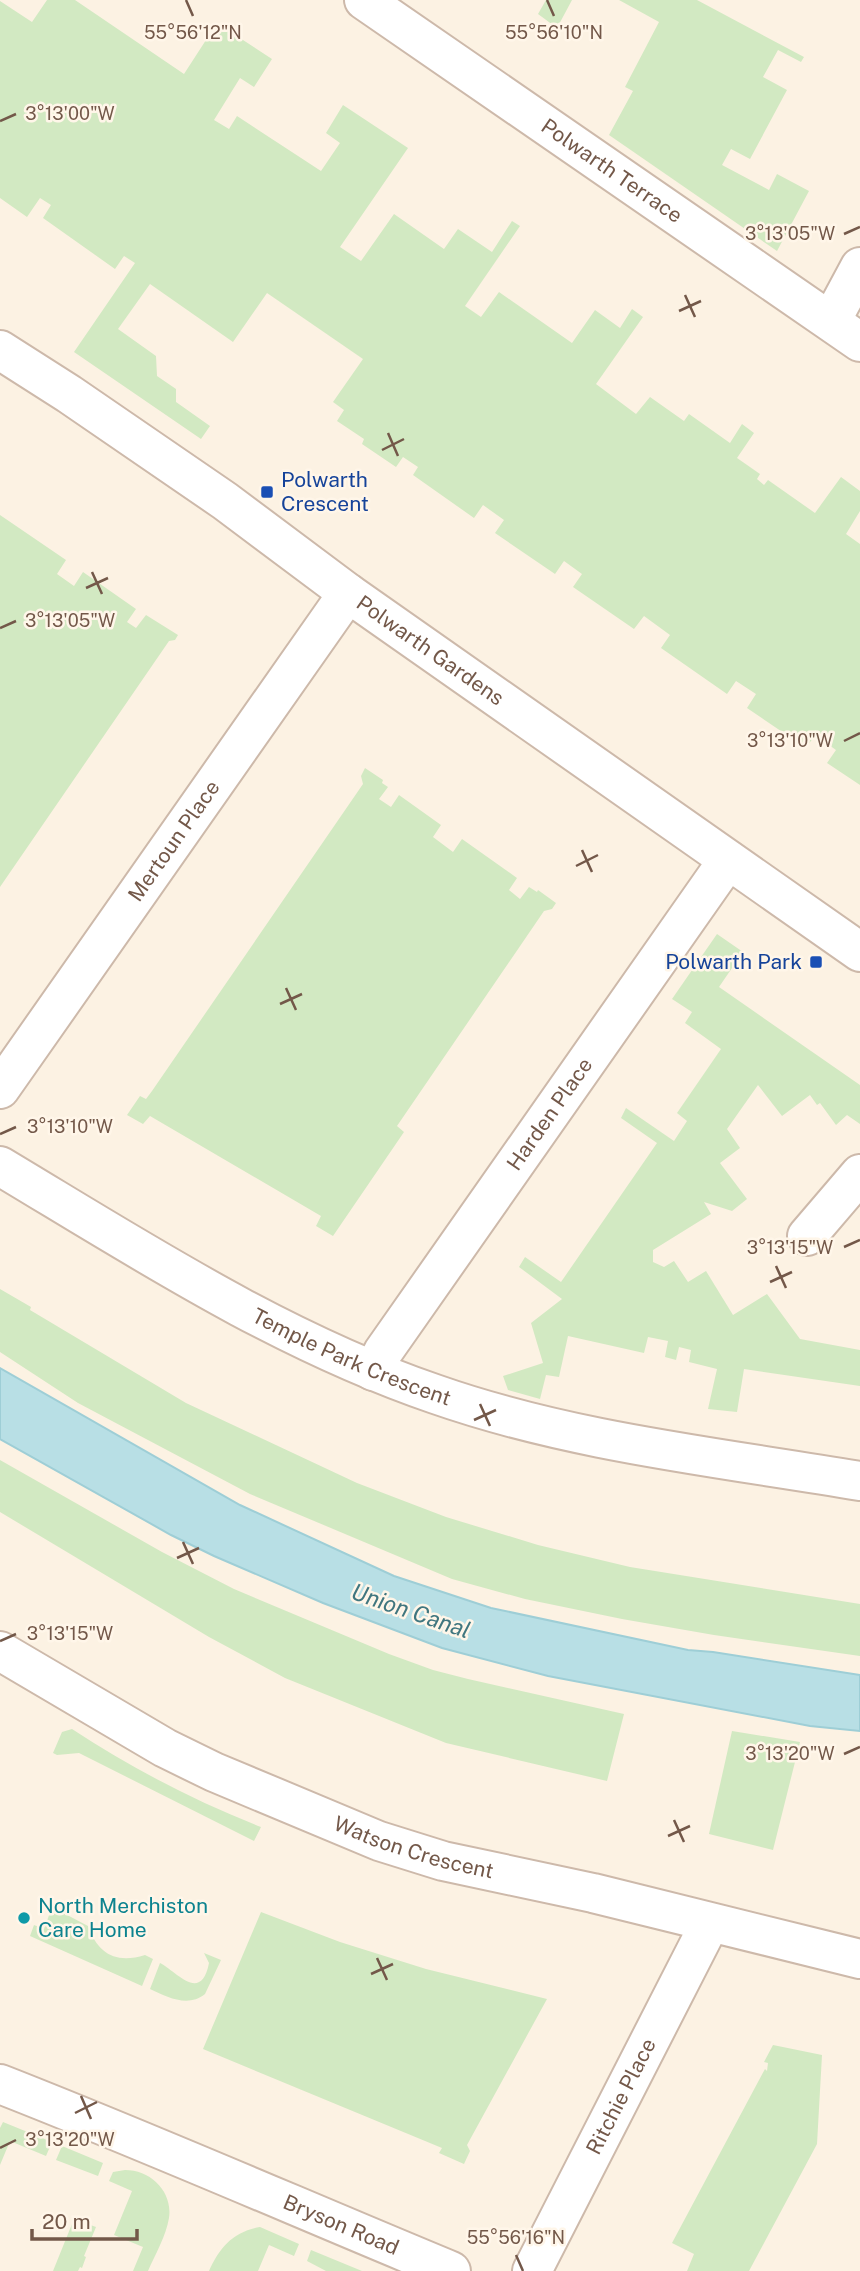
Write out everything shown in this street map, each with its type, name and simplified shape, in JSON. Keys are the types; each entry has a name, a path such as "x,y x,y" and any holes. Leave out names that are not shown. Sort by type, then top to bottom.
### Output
{"street":[{"name":"Polwarth Terrace","path":"364,0 846,332"},
{"path":"846,332 860,267"},
{"name":"Polwarth Gardens","path":"0,350 225,501 348,593 860,951"},
{"name":"Mertoun Place","path":"0,1089 348,593"},
{"name":"Harden Place","path":"373,1371 383,1352 728,860"},
{"name":"Temple Park Crescent","path":"0,1166 263,1320 373,1371 436,1395 552,1429 860,1480"},
{"path":"807,1236 860,1174"},
{"name":"Watson Crescent","path":"0,1651 165,1748 214,1772 379,1841 443,1861 593,1893 860,1959"},
{"name":"Ritchie Place","path":"532,2271 710,1923"},
{"name":"Bryson Road","path":"0,2084 113,2128 451,2271"}],"green space":[{"path":"47,0 75,0 184,74 217,23 272,59 254,87 240,78 214,120 229,129 237,116 321,171 340,143 326,133 343,105 408,148 340,247 361,261 394,214 444,249 458,229 492,252 512,221 520,226 465,306 481,317 499,292 572,343 595,310 620,328 632,309 643,317 596,384 636,414 650,397 684,421 689,414 730,443 742,424 754,433 737,458 760,474 757,479 764,485 768,480 815,513 841,477 860,491 860,511 846,534 860,544 860,785 827,763 836,750 815,735 806,748 747,708 756,694 736,681 727,694 661,648 670,635 644,616 634,629 573,587 582,574 564,561 555,574 495,533 504,520 483,505 474,518 413,475 418,467 403,457 396,467 362,444 364,439 337,421 344,410 333,402 363,359 267,293 233,342 150,284 118,329 156,356 157,376 176,389 176,402 210,426 201,439 74,352 135,263 124,256 115,269 43,218 51,205 40,198 27,217 0,198 0,1 32,22"},
{"path":"546,0 572,0 557,28 538,14"},
{"path":"619,0 697,0 804,57 801,62 778,50 763,77 787,90 750,159 731,149 722,165 769,190 777,174 809,191 777,251 609,135 633,91 625,87 659,22"},
{"path":"0,515 66,560 57,574 74,586 83,572 136,609 127,622 136,628 146,615 178,635 175,640 169,641 0,887"},
{"path":"365,768 383,780 382,783 388,787 379,799 391,807 399,795 441,825 433,837 453,852 462,839 517,878 509,890 520,899 529,887 556,903 552,909 544,911 397,1126 404,1132 333,1236 316,1226 321,1216 150,1116 143,1124 127,1115 140,1096 146,1099 152,1091 363,784 361,776"},
{"path":"717,934 743,952 719,987 860,1085 860,1124 847,1115 836,1125 820,1103 817,1105 810,1095 782,1116 758,1085 727,1129 740,1148 720,1163 747,1199 732,1211 704,1202 711,1214 653,1250 653,1262 664,1267 674,1261 688,1282 706,1271 733,1315 767,1294 800,1339 860,1350 860,1386 744,1369 737,1412 708,1409 717,1369 689,1362 691,1350 679,1347 676,1360 665,1357 668,1341 648,1337 644,1353 568,1336 559,1377 546,1375 540,1399 508,1390 503,1376 543,1363 531,1323 562,1299 519,1267 525,1257 561,1282 657,1143 621,1118 626,1108 674,1141 687,1121 677,1113 721,1049 685,1023 692,1012 672,999"},
{"path":"0,1289 31,1307 30,1310 186,1403 357,1483 446,1517 538,1545 630,1567 860,1604 860,1656 714,1635 525,1599 452,1579 250,1494 78,1403 0,1352"},
{"path":"0,1460 162,1552 234,1589 389,1654 468,1679 624,1714 607,1781 446,1743 285,1678 209,1637 0,1512"},
{"path":"72,1729 164,1783 261,1827 254,1841 79,1753 53,1753 62,1732"},
{"path":"732,1731 800,1742 773,1850 709,1834"},
{"path":"52,1907 88,1926 97,1944 109,1954 125,1958 145,1955 153,1959 142,1986 30,1936 34,1925 44,1929"},
{"path":"261,1912 340,1942 426,1969 547,1999 467,2145 470,2151 464,2164 439,2153 442,2148 203,2049"},
{"path":"204,1953 221,1960 205,1994 185,2001 150,1989 160,1963 188,1981 200,1981 209,1963"},
{"path":"773,2045 822,2055 817,2144 749,2271 687,2271 694,2254 672,2243 765,2069 767,2071 768,2063 764,2062"},
{"path":"3,2122 52,2142 46,2156 10,2141 0,2165 0,2128"},
{"path":"62,2146 103,2163 98,2176 56,2160"},
{"path":"125,2170 143,2174 158,2184 164,2191 169,2208 168,2225 148,2271 133,2271 143,2247 114,2235 132,2191 109,2181 113,2172"},
{"path":"74,2219 96,2227 82,2268 78,2271 53,2271"},
{"path":"260,2227 299,2244 294,2256 269,2245 258,2271 209,2271 229,2242 242,2233"},
{"path":"311,2250 362,2271 326,2271 307,2261"}],"water":[{"name":"Union Canal","path":"0,1368 240,1505 394,1576 491,1608 688,1650 860,1675 860,1731 810,1726 548,1676 442,1648 323,1603 171,1535 0,1439"}],"place":[{"name":"Polwarth Crescent","path":"267,492"},
{"name":"Polwarth Park","path":"816,962"},
{"name":"North Merchiston Care Home","path":"24,1918"}]}
